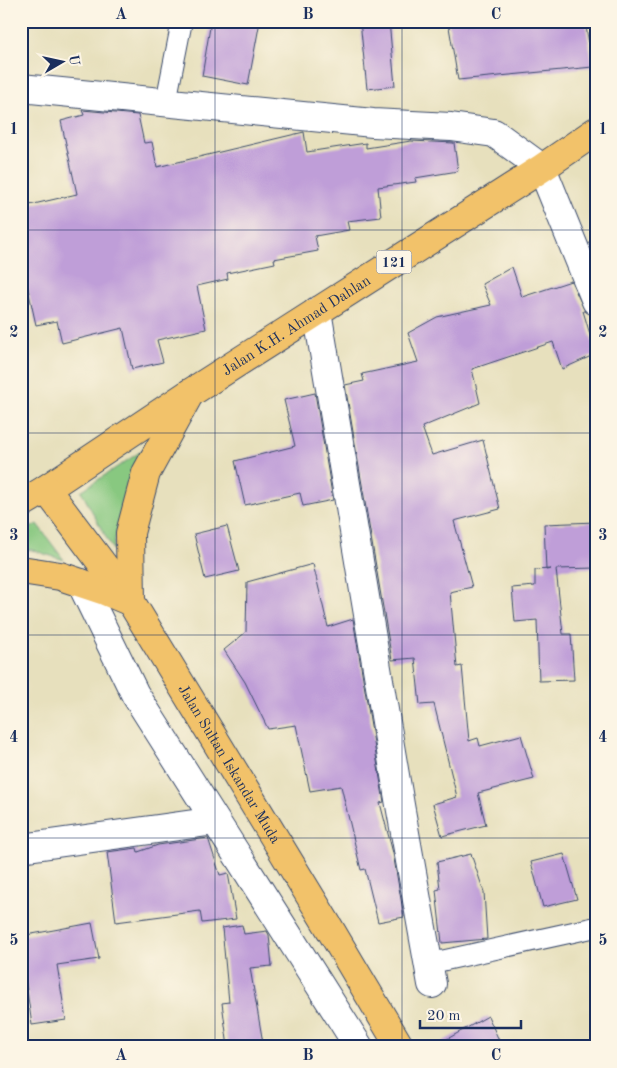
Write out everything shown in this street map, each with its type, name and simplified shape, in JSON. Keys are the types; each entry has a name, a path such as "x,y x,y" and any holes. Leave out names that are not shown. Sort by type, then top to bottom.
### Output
{"main road":[{"name":"Jalan K.H. Ahmad Dahlan","path":"21,504 190,392 542,168 596,131"},
{"path":"21,570 60,576 131,602 130,532 146,473 190,392"},
{"name":"Jalan Sultan Iskandar Muda","path":"46,488 131,602 322,915 400,1047"}],"street":[{"path":"21,88 373,123 451,127 494,132 542,168 596,301"},
{"path":"317,311 430,972"},
{"path":"81,583 135,694 359,1047"},
{"path":"21,848 216,821"}],"lane":[{"path":"166,102 182,21"},
{"path":"430,972 441,961 596,928"}],"green space":[{"path":"143,450 125,499 113,550 81,491"},
{"path":"37,524 64,560 32,550 21,549 21,533"}],"building":[{"path":"211,21 260,21 248,85 202,76"},
{"path":"360,21 389,21 395,86 367,89"},
{"path":"448,21 585,21 593,67 458,80"},
{"path":"82,110 138,115 144,143 152,142 157,167 304,132 307,152 366,143 366,148 411,141 454,143 458,171 415,178 416,182 378,187 381,217 347,221 349,230 315,236 318,251 274,259 275,263 227,273 228,279 197,286 206,329 157,340 163,362 132,369 123,328 62,343 57,321 36,325 21,257 21,207 77,194 61,121 84,115"},
{"path":"512,267 522,297 571,281 585,311 583,311 596,354 562,369 553,342 472,369 480,403 422,427 432,455 483,440 500,509 454,521 472,587 450,592 457,667 462,666 469,741 478,738 480,746 521,735 534,779 478,793 486,825 442,836 433,804 457,797 434,704 420,705 415,658 392,660 345,385 364,381 362,374 418,362 408,333 437,317 491,305 482,284"},
{"path":"315,393 333,500 303,506 300,493 245,505 235,461 295,446 284,400"},
{"path":"596,522 596,568 556,569 563,634 571,634 574,680 539,681 537,620 515,622 512,588 535,586 535,570 546,569 544,524"},
{"path":"227,526 239,571 205,579 194,534"},
{"path":"313,564 328,627 353,619 384,802 380,803 393,853 404,917 378,922 365,869 361,870 341,786 310,791 296,725 268,729 245,682 224,650 246,632 247,582"},
{"path":"208,838 220,875 228,873 236,919 202,923 200,911 116,922 107,852 137,848 138,852 158,845"},
{"path":"471,854 484,892 487,939 442,943 436,890 440,889 437,862"},
{"path":"564,854 577,899 543,907 531,862"},
{"path":"92,923 99,959 57,965 66,1020 32,1025 24,970 21,971 21,936"},
{"path":"242,925 244,934 267,931 272,966 250,968 263,1043 228,1047 222,1003 229,1002 222,928"},
{"path":"488,1016 502,1047 433,1047"}]}
